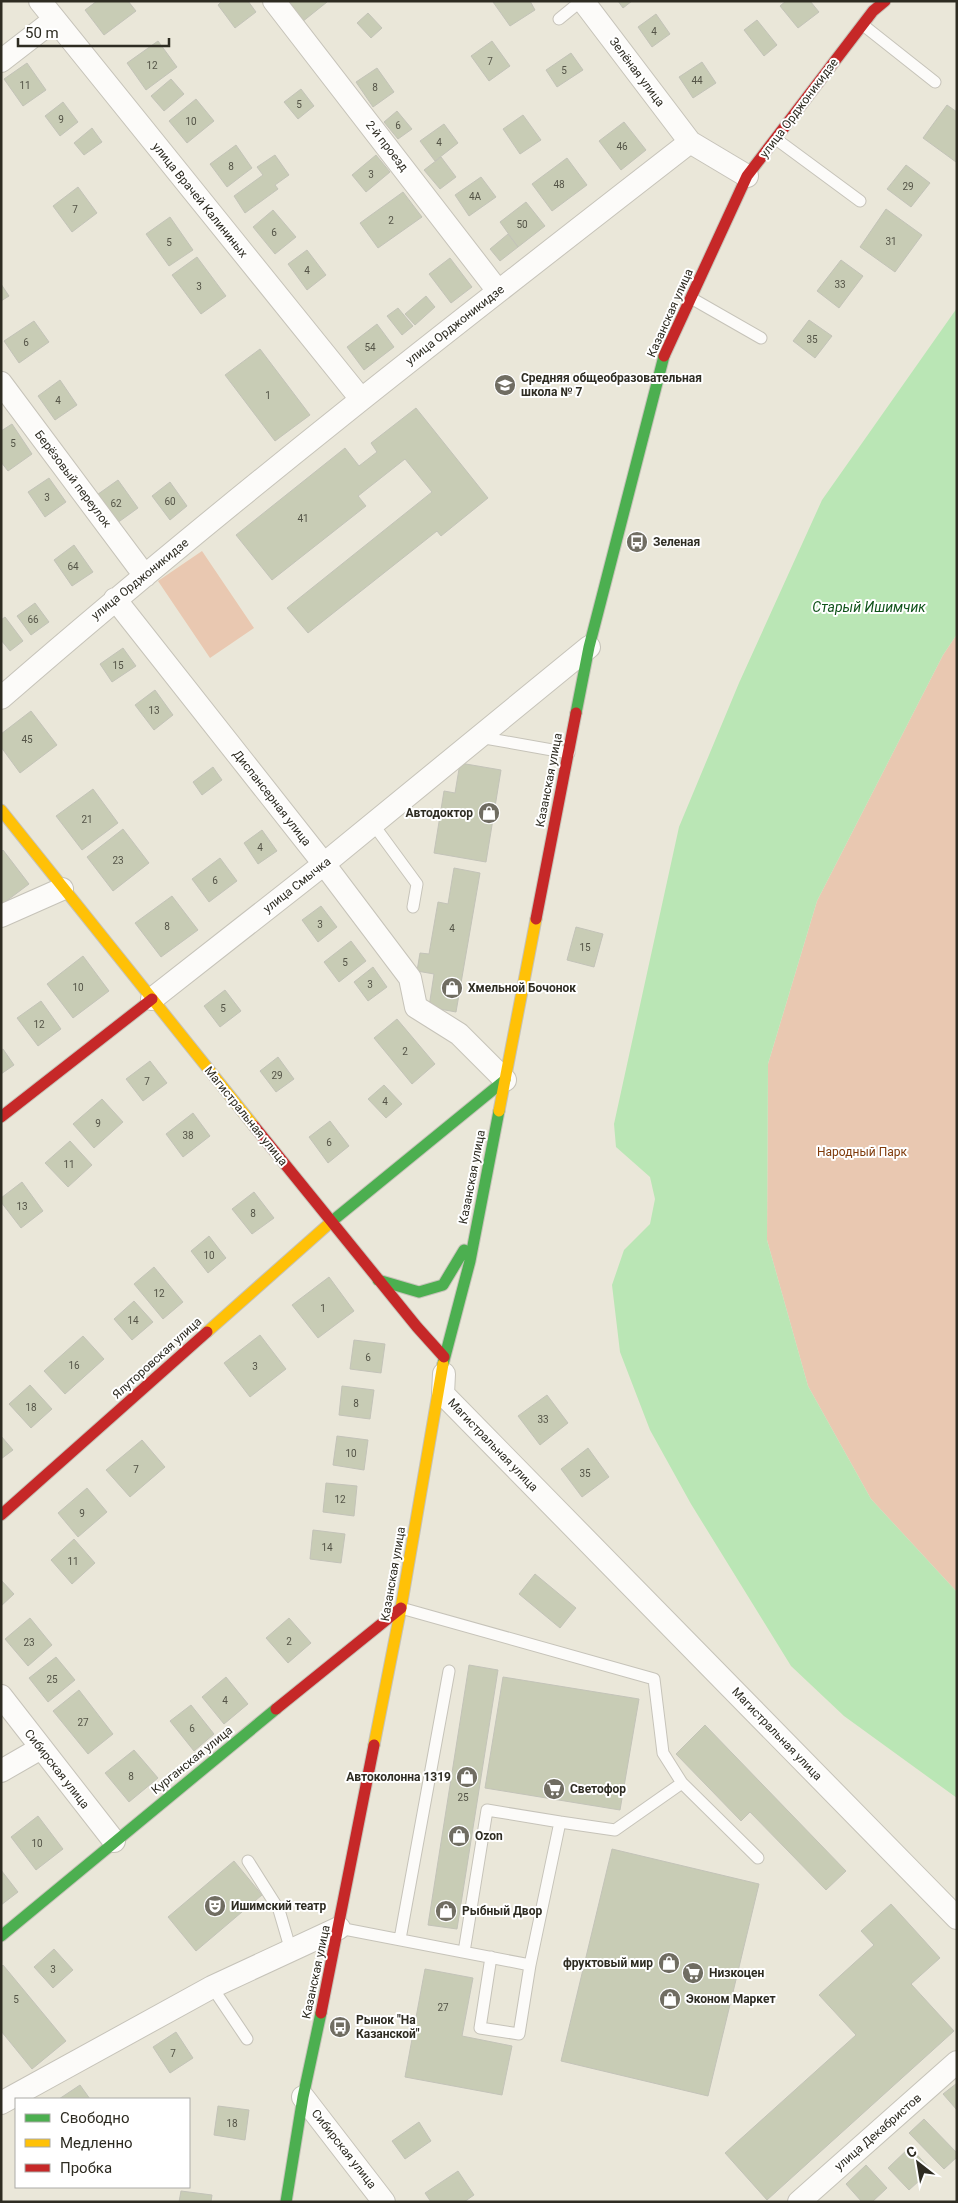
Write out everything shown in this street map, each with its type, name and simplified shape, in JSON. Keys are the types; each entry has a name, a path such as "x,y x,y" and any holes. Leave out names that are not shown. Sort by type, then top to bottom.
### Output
{"main road":[{"name":"улица Орджоникидзе","path":"748,176 873,11 885,1"},
{"name":"Казанская улица","path":"286,2202 303,2097 339,1928 401,1608 444,1357 476,1232 589,647 664,356 748,176"},
{"name":"Магистральная улица","path":"1,810 62,889 331,1222 444,1357"},
{"name":"улица Смычка","path":"1,1118 152,999"},
{"name":"Ялуторовская улица","path":"1,1515 331,1222 505,1080"},
{"path":"378,1280 419,1292 443,1285 476,1232"},
{"name":"Курганская улица","path":"1,1936 114,1841 401,1608"}],"street":[{"name":"улица Врачей Калининых","path":"40,1 361,399"},
{"name":"2-й проезд","path":"274,1 498,291"},
{"name":"Зелёная улица","path":"582,1 690,142"},
{"path":"1,61 54,20"},
{"path":"690,142 748,176"},
{"name":"улица Орджоникидзе","path":"1,698 115,599 361,399 690,142"},
{"name":"Берёзовый переулок","path":"1,383 145,576"},
{"name":"Диспансерная улица","path":"115,599 324,864 410,978 416,1007 460,1034 505,1080"},
{"name":"улица Смычка","path":"152,999 324,864 589,647"},
{"path":"1,916 62,889"},
{"name":"Магистральная улица","path":"444,1357 443,1394 957,1918"},
{"name":"Сибирская улица","path":"1,1696 114,1841"},
{"path":"1,1771 41,1748"},
{"path":"1,2103 212,1987 339,1928"},
{"name":"улица Декабристов","path":"799,2202 957,2062"},
{"name":"Сибирская улица","path":"303,2097 384,2202"}],"lane":[{"path":"559,19 582,1"},
{"path":"863,24 935,82"},
{"path":"776,140 860,201"},
{"path":"691,298 761,338"},
{"path":"479,737 569,753"},
{"path":"373,824 417,884 413,907"},
{"path":"1,833 21,836"},
{"path":"401,1608 654,1679 663,1753 682,1782 758,1858"},
{"path":"400,1939 449,1671"},
{"path":"464,1952 487,1810 615,1830 682,1782"},
{"path":"491,1957 480,2028 519,2034 530,1965 560,1822"},
{"path":"248,1861 279,1910 291,1951"},
{"path":"339,1928 530,1965"},
{"path":"212,1987 247,2039"}],"green space":[{"path":"202,551 254,628 210,658 158,581"},
{"name":"Народный Парк","path":"957,634 957,1592 871,1499 808,1386 767,1240 768,1064 817,901 943,655"}],"water":[{"name":"Старый Ишимчик","path":"957,308 957,634 943,655 817,901 768,1064 767,1240 808,1386 871,1499 957,1592 957,1798 844,1716 791,1666 691,1504 650,1430 620,1352 612,1285 624,1250 650,1224 655,1199 650,1177 616,1147 614,1124 679,827 739,683 822,500"}],"building":[{"path":"97,1 128,1 136,11 104,35 85,10"},
{"path":"222,1 248,1 256,12 235,28 218,5"},
{"path":"286,1 327,1 327,2 302,22"},
{"path":"530,1 535,10 510,26 493,2"},
{"path":"618,1 632,1 623,8"},
{"path":"786,1 810,1 819,12 798,28 780,6"},
{"path":"368,13 382,28 371,38 357,23"},
{"path":"656,14 670,34 652,47 638,27"},
{"path":"757,20 777,45 764,56 744,30"},
{"path":"158,41 177,67 146,90 127,63"},
{"path":"492,41 510,66 489,81 471,56"},
{"path":"571,53 583,70 557,87 546,70"},
{"path":"702,62 716,83 693,98 679,77"},
{"path":"27,63 46,90 23,106 4,79"},
{"path":"377,68 394,92 373,107 356,82"},
{"path":"171,79 184,94 164,111 151,96"},
{"path":"301,89 314,106 298,119 284,102"},
{"path":"196,99 214,121 187,143 169,121"},
{"path":"63,102 78,122 60,136 45,116"},
{"path":"947,105 957,112 956,162 923,138"},
{"path":"397,111 412,129 398,139 384,122"},
{"path":"523,115 541,140 520,154 503,129"},
{"path":"624,122 646,150 621,170 599,141"},
{"path":"444,124 458,143 435,161 420,141"},
{"path":"92,128 102,142 84,155 74,143"},
{"path":"236,145 252,168 227,187 210,164"},
{"path":"275,155 289,175 275,185 278,189 245,213 234,196 263,175 257,167"},
{"path":"376,155 390,172 366,192 352,175"},
{"path":"441,157 456,177 440,189 424,170"},
{"path":"567,158 587,185 552,211 532,184"},
{"path":"906,165 930,183 911,207 887,189"},
{"path":"481,177 496,197 469,216 455,195"},
{"path":"78,187 97,213 72,232 53,206"},
{"path":"403,192 422,217 378,248 360,223"},
{"path":"526,202 545,226 518,247 500,222"},
{"path":"886,209 922,235 895,272 860,247"},
{"path":"273,210 296,237 275,254 253,227"},
{"path":"170,217 193,250 169,266 146,234"},
{"path":"508,234 518,247 500,261 490,249"},
{"path":"307,250 326,275 307,290 288,264"},
{"path":"197,257 226,296 201,314 172,275"},
{"path":"450,258 472,287 451,303 429,274"},
{"path":"841,260 863,276 839,308 817,291"},
{"path":"1,284 9,296 1,301"},
{"path":"426,296 435,307 415,325 405,314"},
{"path":"398,308 413,326 402,335 387,316"},
{"path":"809,320 832,336 815,358 793,341"},
{"path":"34,321 49,342 19,363 4,341"},
{"path":"377,324 394,347 364,370 347,347"},
{"path":"260,349 310,415 275,441 225,375"},
{"path":"60,380 77,405 55,420 38,396"},
{"path":"416,408 488,498 441,536 437,531 308,633 287,608 432,492 405,459 358,496 366,506 272,580 236,535 345,448 359,466 377,452 371,443"},
{"path":"12,424 32,454 8,471 1,462 1,431"},
{"path":"49,478 66,502 45,517 28,492"},
{"path":"118,480 138,508 113,526 94,497"},
{"path":"170,482 187,506 170,520 152,496"},
{"path":"74,545 93,572 72,586 54,560"},
{"path":"35,603 49,622 31,635 17,616"},
{"path":"5,617 23,641 10,651 1,640 1,620"},
{"path":"123,648 136,666 112,682 100,664"},
{"path":"155,690 173,715 154,730 135,705"},
{"path":"31,711 57,745 20,773 1,747 1,734"},
{"path":"460,763 501,770 486,862 434,853 444,791 455,793"},
{"path":"213,767 222,780 202,795 193,782"},
{"path":"93,789 118,823 82,850 56,816"},
{"path":"123,829 149,863 113,891 87,857"},
{"path":"262,830 277,851 258,864 244,843"},
{"path":"3,850 29,884 1,905 1,852"},
{"path":"220,858 237,881 209,902 192,879"},
{"path":"454,868 480,873 456,1012 429,1007 434,974 417,971 420,953 429,954 438,902 448,904"},
{"path":"172,896 198,930 161,957 135,923"},
{"path":"321,906 337,927 318,942 302,920"},
{"path":"576,927 603,934 594,967 567,960"},
{"path":"351,941 366,961 339,982 324,962"},
{"path":"83,956 109,991 73,1018 47,984"},
{"path":"373,967 387,987 368,1001 354,982"},
{"path":"225,990 241,1011 220,1027 204,1006"},
{"path":"41,1001 61,1029 38,1046 17,1018"},
{"path":"397,1019 435,1064 412,1084 374,1038"},
{"path":"3,1049 14,1065 1,1074 1,1050"},
{"path":"278,1057 294,1079 276,1092 260,1071"},
{"path":"150,1061 167,1083 143,1101 126,1079"},
{"path":"384,1085 402,1104 386,1118 368,1099"},
{"path":"102,1099 123,1122 94,1148 73,1124"},
{"path":"193,1113 210,1136 183,1157 166,1134"},
{"path":"330,1121 349,1146 328,1163 309,1137"},
{"path":"70,1141 92,1165 68,1187 45,1163"},
{"path":"22,1182 43,1211 21,1228 1,1202 1,1198"},
{"path":"254,1192 274,1218 252,1234 232,1209"},
{"path":"209,1236 226,1258 208,1273 191,1251"},
{"path":"154,1267 183,1302 163,1319 134,1284"},
{"path":"329,1277 354,1311 318,1338 292,1305"},
{"path":"134,1301 153,1322 132,1340 114,1319"},
{"path":"260,1335 286,1369 250,1397 224,1363"},
{"path":"83,1336 104,1359 65,1394 44,1371"},
{"path":"354,1340 385,1344 381,1373 350,1369"},
{"path":"30,1385 52,1409 31,1428 9,1404"},
{"path":"342,1386 374,1390 370,1419 339,1415"},
{"path":"547,1395 568,1423 540,1445 518,1416"},
{"path":"1,1436 13,1450 1,1459"},
{"path":"337,1436 368,1440 364,1470 333,1465"},
{"path":"142,1440 165,1467 130,1497 106,1470"},
{"path":"588,1448 609,1477 582,1497 561,1469"},
{"path":"326,1483 357,1486 354,1516 323,1512"},
{"path":"87,1488 107,1512 78,1537 58,1513"},
{"path":"313,1530 345,1534 341,1563 310,1559"},
{"path":"74,1539 95,1563 72,1584 51,1560"},
{"path":"535,1574 576,1608 560,1628 519,1594"},
{"path":"1,1580 14,1594 1,1606"},
{"path":"30,1618 52,1645 28,1666 5,1639"},
{"path":"289,1618 311,1643 288,1663 266,1638"},
{"path":"56,1657 75,1680 48,1702 29,1678"},
{"path":"469,1665 498,1670 457,1929 428,1925"},
{"path":"226,1677 248,1704 224,1724 202,1697"},
{"path":"503,1677 639,1699 620,1810 485,1788"},
{"path":"79,1690 113,1734 88,1754 53,1711"},
{"path":"191,1705 214,1734 194,1751 170,1721"},
{"path":"705,1725 846,1871 826,1890 750,1812 741,1821 676,1754"},
{"path":"134,1750 158,1778 129,1802 105,1773"},
{"path":"38,1816 63,1849 36,1870 11,1837"},
{"path":"612,1849 759,1884 708,2096 561,2061"},
{"name":"Ишимский театр","path":"234,1861 262,1895 196,1951 168,1917"},
{"path":"1,1870 18,1892 1,1905"},
{"path":"891,1904 940,1958 911,1984 954,2031 767,2200 725,2153 856,2035 819,1995 874,1945 861,1931"},
{"path":"54,1949 73,1970 53,1988 34,1967"},
{"path":"3,1965 66,2041 32,2069 1,2031 1,1967"},
{"path":"425,1969 473,1978 462,2036 512,2046 502,2095 405,2077"},
{"path":"176,2032 193,2058 170,2073 153,2047"},
{"path":"957,2083 957,2110 943,2094"},
{"path":"80,2085 89,2098 60,2098"},
{"path":"218,2106 249,2110 245,2140 214,2135"},
{"path":"924,2119 957,2153 957,2157 944,2169 909,2133"},
{"path":"419,2122 431,2141 405,2159 392,2141"},
{"path":"910,2147 931,2170 909,2190 888,2168"},
{"path":"866,2165 887,2188 872,2202 862,2202 846,2184"},
{"path":"458,2171 474,2195 464,2202 431,2202 425,2193"},
{"path":"181,2191 212,2195 211,2202 179,2202"}],"traffic: fast":[{"path":"576,713 589,647 664,356"},
{"path":"331,1222 505,1080"},
{"path":"443,1364 470,1261 499,1111"},
{"path":"378,1280 419,1292 443,1285 464,1250"},
{"path":"1,1936 276,1709"},
{"path":"286,2202 303,2097 321,2013"}],"traffic: slow":[{"path":"1,810 254,1126"},
{"path":"499,1111 536,919"},
{"path":"207,1332 331,1222"},
{"path":"374,1745 401,1608 443,1364"}],"traffic: jam":[{"path":"664,356 747,176 873,11 885,1"},
{"path":"536,919 576,713"},
{"path":"1,1117 152,999"},
{"path":"254,1126 417,1327 444,1357"},
{"path":"1,1515 207,1332"},
{"path":"276,1709 401,1608"},
{"path":"321,2013 374,1745"}],"place":[{"name":"Средняя общеобразовательная школа № 7","path":"505,385"},
{"name":"Зеленая","path":"637,542"},
{"name":"Автодоктор","path":"489,813"},
{"name":"Хмельной Бочонок","path":"452,988"},
{"name":"Автоколонна 1319","path":"467,1777"},
{"name":"Светофор","path":"554,1789"},
{"name":"Ozon","path":"459,1836"},
{"name":"Ишимский театр","path":"215,1906"},
{"name":"Рыбный Двор","path":"446,1911"},
{"name":"фруктовый мир","path":"669,1963"},
{"name":"Низкоцен","path":"693,1973"},
{"name":"Эконом Маркет","path":"670,1999"},
{"name":"Рынок \"На Казанской\"","path":"340,2027"}]}
